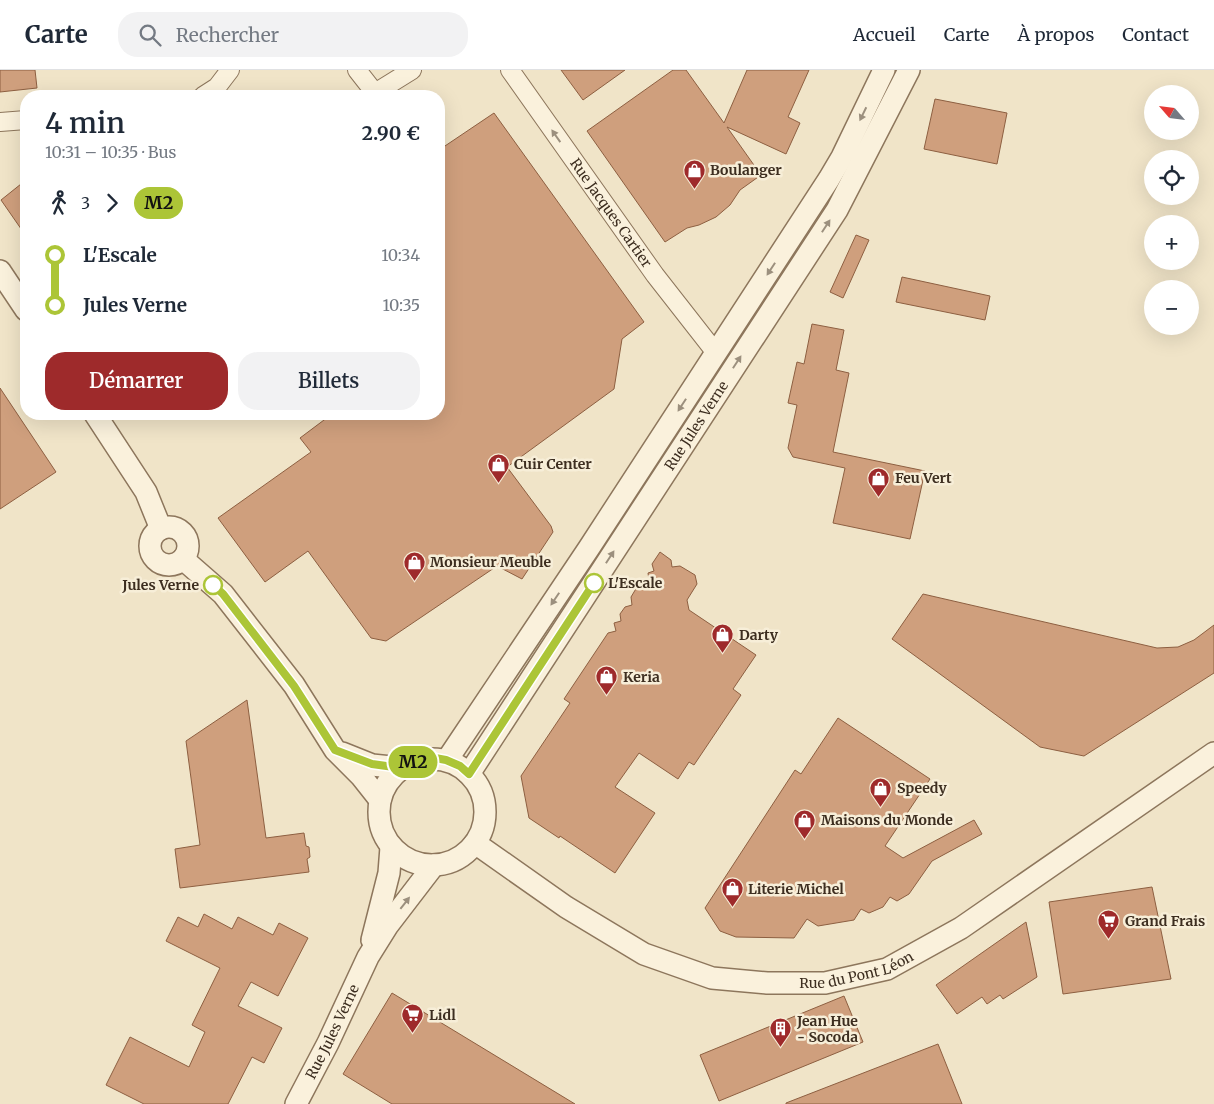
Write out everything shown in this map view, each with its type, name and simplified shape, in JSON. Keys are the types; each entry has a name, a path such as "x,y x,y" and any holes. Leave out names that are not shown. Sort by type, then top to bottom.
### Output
{"street":[{"path":"212,90 217,87 230,70"},
{"path":"357,70 373,90"},
{"path":"380,90 412,70"},
{"name":"Rue Jules Verne","path":"446,760 583,556 829,180 884,70"},
{"name":"Rue Jules Verne","path":"469,774 837,210 909,70"},
{"name":"Rue Jacques Cartier","path":"511,72 655,275 716,353"},
{"path":"0,122 20,120"},
{"path":"0,271 20,301"},
{"path":"99,420 146,492 161,529"},
{"path":"167,527 174,527 184,534 188,547 183,559 172,565 165,565 155,559 150,549 152,537 161,529 167,527"},
{"path":"183,559 223,594 294,686 335,750 361,776 380,800"},
{"path":"335,750 372,764 401,768"},
{"name":"Rue du Pont Léon","path":"475,843 566,907 644,954 712,978 768,983 825,983 887,969 961,928 1214,752"},
{"path":"435,758 460,766 469,774 482,793 485,805 485,818 475,843 464,854 450,862 434,865 418,864 403,858 382,833 378,816 384,788 391,777 401,768 417,760 435,758"},
{"name":"Rue Jules Verne","path":"368,957 389,873 391,846"},
{"name":"Rue Jules Verne","path":"296,1104 328,1043 368,957 388,925 434,865"}],"building":[{"path":"0,70 35,70 37,88 0,92"},
{"path":"561,70 625,70 583,100"},
{"path":"673,70 686,70 724,123 747,70 809,70 788,117 800,123 786,154 727,127 761,175 740,190 730,205 716,217 687,228 665,242 587,131"},
{"path":"935,99 1007,113 997,164 924,149"},
{"path":"494,113 644,322 622,339 614,389 507,467 551,526 553,532 522,579 497,566 386,641 371,638 308,551 265,582 218,518 311,452 300,438 324,420 445,420 445,146"},
{"path":"20,185 20,227 1,200"},
{"path":"856,235 869,240 843,298 830,292"},
{"path":"902,277 990,296 985,320 896,302"},
{"path":"812,324 844,330 836,370 849,373 833,452 925,471 910,539 833,523 845,468 793,457 788,448 797,405 788,403 797,362 804,364"},
{"path":"0,388 56,472 0,509"},
{"path":"660,552 671,560 672,567 680,566 695,575 697,584 687,600 689,610 756,655 733,689 741,695 694,765 689,762 678,779 639,753 615,787 655,813 615,873 560,836 559,838 529,818 521,776 570,703 564,699 608,633 616,631 614,623 621,621 620,614 625,607 632,605 631,597 640,582 649,580 648,573 654,571 652,564"},
{"path":"923,594 1157,648 1178,647 1194,640 1214,625 1214,673 1084,756 1040,747 892,639"},
{"path":"247,700 266,838 304,833 306,846 309,847 310,857 307,859 309,872 180,888 175,849 200,845 186,741"},
{"path":"838,718 930,779 885,846 903,858 974,820 982,834 932,861 909,894 897,901 890,897 883,907 869,913 861,909 854,920 818,926 807,919 794,938 736,937 720,931 705,908 795,770 801,774"},
{"name":"Grand Frais","path":"1152,887 1171,979 1063,994 1049,902"},
{"path":"204,914 232,929 238,917 273,935 279,923 308,938 278,996 251,982 238,1006 282,1028 264,1063 252,1057 228,1104 144,1104 106,1085 130,1037 189,1067 205,1032 192,1025 220,968 166,941 178,917 198,927"},
{"path":"1026,922 1037,977 1003,999 1000,995 987,1004 982,997 957,1014 936,985"},
{"name":"Lidl","path":"392,993 575,1104 392,1104 343,1074"},
{"name":"Jean Hue - Socoda","path":"844,996 863,1042 719,1101 700,1055"},
{"name":"Jean Hue - Socoda","path":"938,1044 962,1104 786,1104 786,1103"}],"bus line":[{"name":"M2","path":"213,585 223,594 294,686 335,750 372,764 401,768 417,760 435,758 460,766 469,774 594,583"}],"place":[{"name":"Boulanger","path":"694,189"},
{"name":"Cuir Center","path":"498,483"},
{"name":"Feu Vert","path":"879,497"},
{"name":"Monsieur Meuble","path":"414,581"},
{"name":"L'Escale","path":"594,583"},
{"name":"Jules Verne","path":"213,585"},
{"name":"Darty","path":"723,654"},
{"name":"Keria","path":"607,696"},
{"name":"Speedy","path":"881,807"},
{"name":"Maisons du Monde","path":"805,839"},
{"name":"Literie Michel","path":"732,908"},
{"name":"Grand Frais","path":"1109,940"},
{"name":"Lidl","path":"413,1034"},
{"name":"Jean Hue - Socoda","path":"781,1048"}]}
